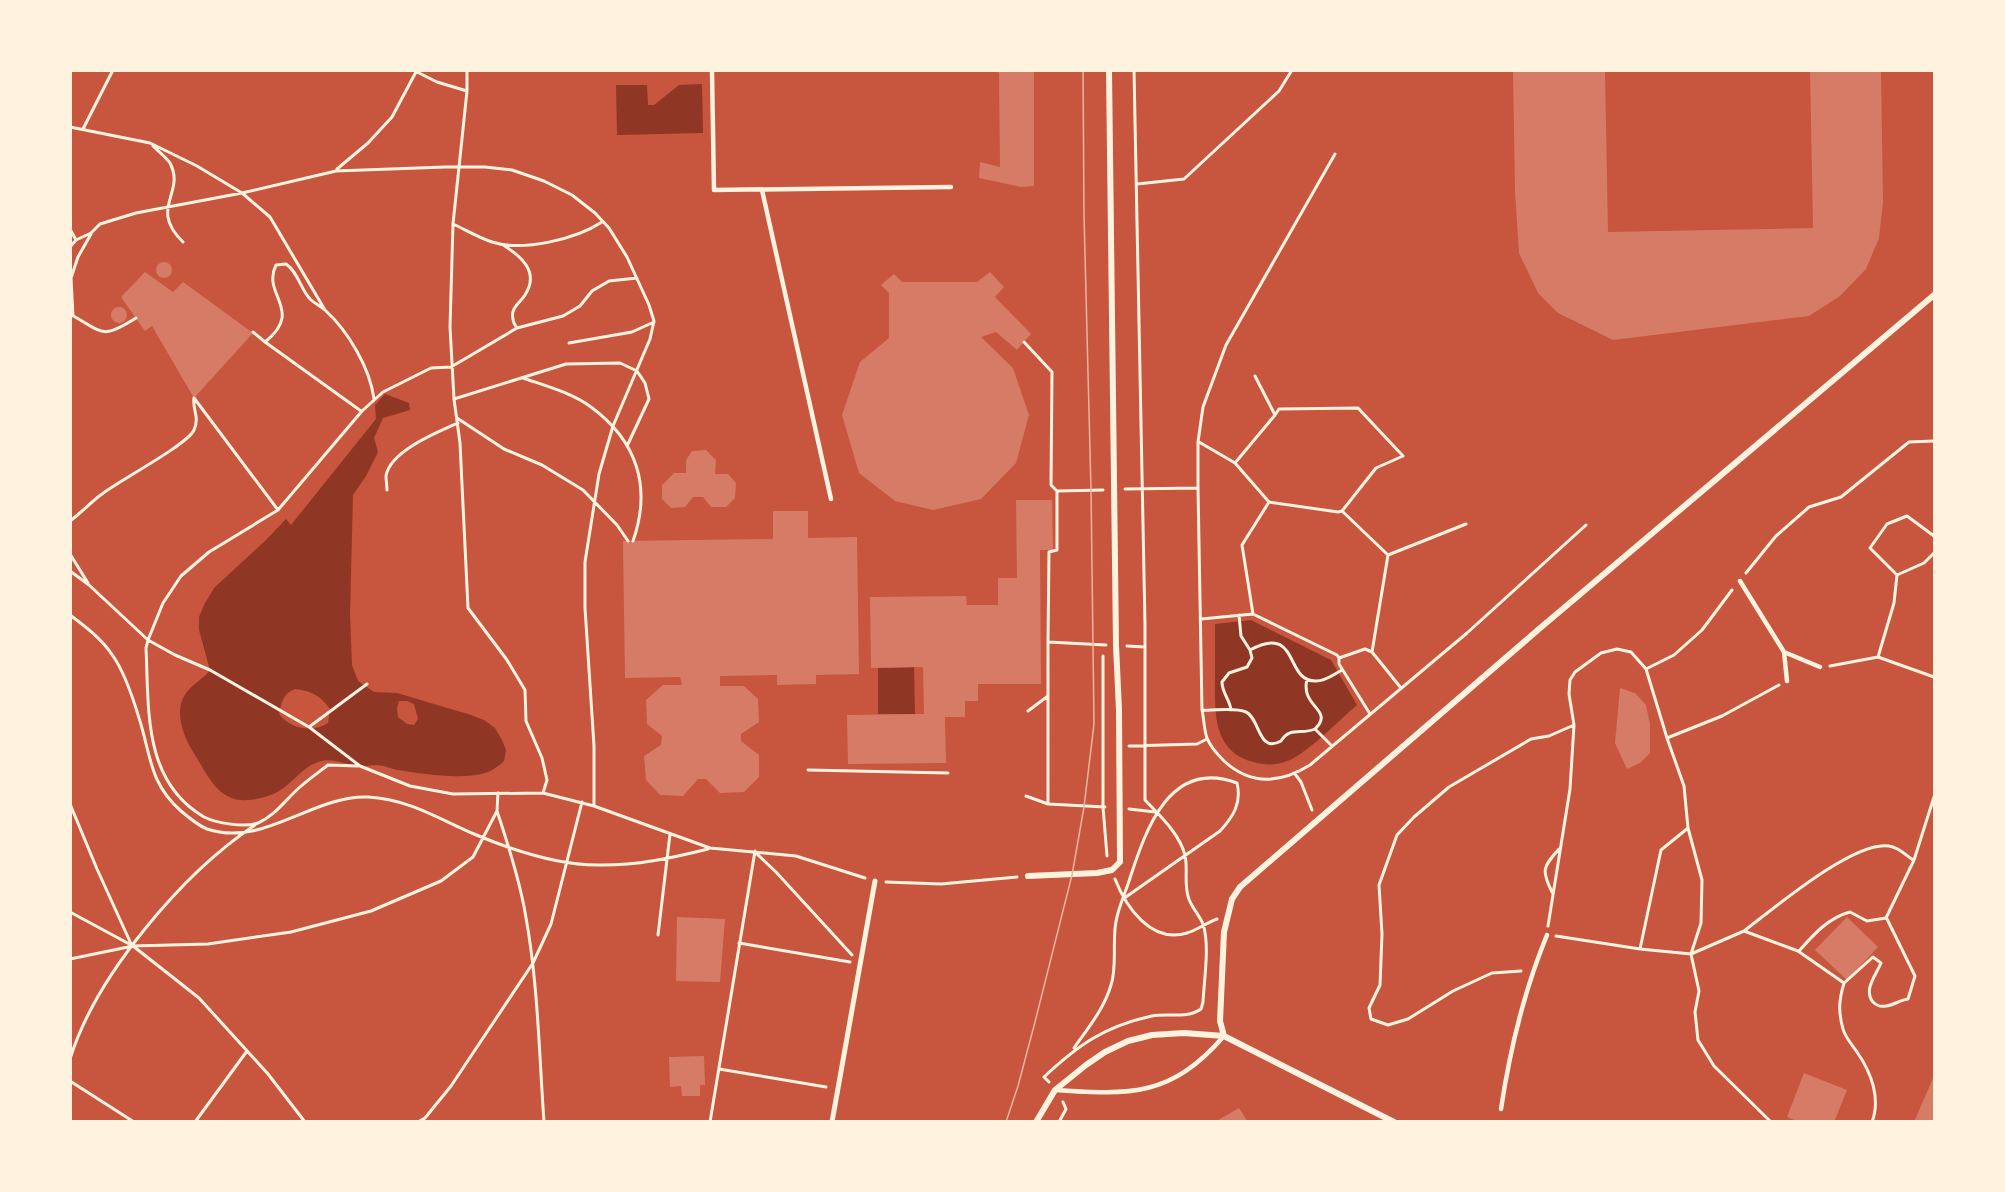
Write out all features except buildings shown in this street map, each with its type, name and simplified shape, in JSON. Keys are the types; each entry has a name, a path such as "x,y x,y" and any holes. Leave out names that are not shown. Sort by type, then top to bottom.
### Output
{"street":[{"path":"1028,876 1096,873 1112,870 1120,862 1109,70"},
{"path":"1224,1036 1220,1021 1224,932 1232,899 1240,887 1935,295"},
{"path":"832,1122 875,881"},
{"path":"1036,1122 1055,1090 1105,1052 1128,1041 1152,1035 1184,1033 1224,1036 1394,1122"}],"lane":[{"path":"712,70 714,190 951,187"},
{"path":"762,190 831,499"},
{"path":"1740,581 1784,652 1786,681"},
{"path":"1784,652 1820,668"},
{"path":"1501,1109 1508,1059 1532,971 1546,935"},
{"path":"1055,1090 1100,1093 1134,1092 1164,1083 1189,1070 1208,1055 1224,1036"}],"path":[{"path":"83,129 113,70"},
{"path":"467,70 467,91 453,224 450,327 454,399 458,423 468,608 507,660 525,690 526,721 542,758 547,780 543,793"},
{"path":"1072,1051 1110,1029 1138,1019 1158,1015 1193,1015 1201,1009 1205,942 1203,925 1188,900 1185,857 1180,843 1144,800 1143,746 1146,706 1134,70"},
{"path":"1137,184 1184,179 1279,91 1292,70"},
{"path":"336,171 368,143 392,117 417,71 437,82 467,91"},
{"path":"70,127 150,142 242,193 270,217 325,310"},
{"path":"150,142 169,162 175,179 166,207 167,218 172,231 183,242"},
{"path":"1335,154 1226,345 1203,406 1198,442 1202,710 1207,739 1233,769 1257,779 1278,779 1295,774 1310,765 1467,633 1586,525"},
{"path":"70,246 100,224 136,213 242,193 336,171 459,167 512,170 544,181 572,195 603,222 627,256 654,321 650,339 613,426 599,474 585,562 585,608 594,746 594,806"},
{"path":"453,224 493,242 515,246 568,237 589,231 603,222"},
{"path":"70,229 76,240"},
{"path":"91,232 78,257 71,278 72,315 101,332 114,332 136,318"},
{"path":"501,244 520,256 528,266 531,280 526,294 514,308 512,318 517,328"},
{"path":"265,342 278,331 282,318 281,304 273,286 272,276 276,265 283,263 291,267 310,299 325,310 345,332 373,389 374,400"},
{"path":"256,824 225,824 212,821 183,801 167,781 157,760 150,729 146,648 164,603 181,576 209,552 278,510 362,411 383,392 431,368 452,367 517,328 563,316 580,306 592,291 609,281 637,278"},
{"path":"569,343 632,332 654,321"},
{"path":"253,332 362,411"},
{"path":"1024,342 1052,372 1051,486 1057,491 1057,550 1050,552 1048,804"},
{"path":"454,399 566,364 620,363 637,371 645,383 650,399 628,444"},
{"path":"1254,376 1275,415"},
{"path":"457,418 504,449 550,470 583,490 631,541 642,505 640,480 628,444 613,426 590,406 522,377"},
{"path":"70,521 102,494 182,442 194,431 197,416 194,398 278,510"},
{"path":"1198,442 1235,463 1269,502 1338,512 1342,511 1376,468 1403,456 1358,408 1279,409 1235,463"},
{"path":"387,490 386,474 395,459 415,444 458,423"},
{"path":"1646,669 1674,655 1702,630 1776,536 1809,507 1841,497 1909,442 1935,441"},
{"path":"1253,614 1242,545 1269,502"},
{"path":"1342,511 1388,555"},
{"path":"1897,575 1870,548 1887,524 1907,516 1935,536"},
{"path":"1388,555 1466,524"},
{"path":"1897,575 1924,563 1935,553"},
{"path":"70,554 89,585"},
{"path":"1372,652 1388,555"},
{"path":"70,571 89,585 148,640 175,655 210,669 309,727 360,766 410,786 453,794 543,793 582,802 710,848 668,860 636,864 596,866 567,862 484,838 434,814 400,801 367,797 337,801 296,814 263,829 243,833 233,834 206,828 180,810 161,788 150,765 140,719 131,694 113,656 90,630 70,615"},
{"path":"1878,657 1894,603 1897,575"},
{"path":"1201,619 1253,614 1339,658 1365,649 1372,652 1401,688"},
{"path":"1231,710 1222,682 1229,673 1245,669 1252,658 1241,636 1239,615"},
{"path":"1048,642 1145,647"},
{"path":"1250,650 1267,643 1283,646 1290,653 1297,670 1306,679 1320,681 1342,670"},
{"path":"1103,645 1103,807 1106,853 1123,899 1135,915 1151,928 1169,934 1185,933 1227,916"},
{"path":"1771,1122 1714,1066 1698,1040 1695,1012 1700,991 1691,954 1701,923 1702,880 1688,828 1684,786 1646,669 1631,652 1617,649 1601,653 1575,672 1570,680 1569,694 1574,725 1570,789 1546,935 1691,954 1744,931 1823,870 1867,849 1887,845 1896,847 1914,860"},
{"path":"1820,668 1878,657 1935,677"},
{"path":"1339,658 1342,670 1370,714"},
{"path":"1202,710 1231,710 1249,713 1254,719 1260,736 1272,743 1277,743 1288,733 1316,729 1320,724 1322,716 1306,696 1306,679"},
{"path":"1667,738 1722,717 1786,681"},
{"path":"309,727 367,684"},
{"path":"1028,711 1048,696"},
{"path":"1532,971 1492,973 1453,991 1408,1020 1388,1025 1371,1019 1369,1008 1380,985 1382,933 1379,885 1397,835 1449,787 1531,739 1549,736 1574,725"},
{"path":"1316,729 1333,746"},
{"path":"1103,747 1197,744 1207,739"},
{"path":"70,1059 75,1042 110,975 161,910 206,864 243,833 275,812 300,787 328,765 360,766"},
{"path":"808,770 948,773"},
{"path":"1295,774 1301,782 1316,820"},
{"path":"1044,1077 1072,1051 1098,1014 1112,984 1116,918 1139,851 1157,813 1169,796 1182,785 1197,780 1216,779 1227,779 1237,783 1240,794 1231,819 1220,831 1123,899"},
{"path":"498,793 497,811 509,846 525,911 532,963 544,1122"},
{"path":"1026,796 1048,804 1119,807 1157,813"},
{"path":"1887,918 1914,860 1935,797"},
{"path":"418,1122 426,1118 452,1086 532,963 551,924 582,802"},
{"path":"70,804 132,946"},
{"path":"70,959 132,946 219,943 291,932 371,911 441,881 473,857 497,811"},
{"path":"1640,949 1660,850 1688,828"},
{"path":"658,935 670,834"},
{"path":"1553,894 1545,878 1545,864 1560,848"},
{"path":"710,1122 754,851 860,964"},
{"path":"70,912 132,946 199,998 306,1122"},
{"path":"1798,951 1817,930 1839,915 1850,912 1867,921 1887,918"},
{"path":"1872,1122 1876,1111 1875,1092 1862,1059 1843,1031 1838,1002 1844,983 1873,957 1881,963 1869,986 1868,993 1872,1001 1878,1006 1886,1006 1908,999 1915,976 1887,918"},
{"path":"1744,931 1798,951 1844,983"},
{"path":"739,943 860,964"},
{"path":"195,1122 247,1051"},
{"path":"719,1069 838,1089"},
{"path":"70,1081 134,1122"},
{"path":"1059,1122 1066,1109"}],"shaded area":[{"path":"702,84 703,133 617,135 616,85 647,85 648,105 654,105 679,85"},
{"path":"385,394 409,403 410,410 383,418 374,438 378,452 353,495 350,614 352,665 358,681 374,692 397,693 484,720 495,728 502,740 506,750 504,761 485,773 454,776 408,772 379,765 360,766 323,761 308,767 273,794 256,799 234,799 218,789 212,782 191,748 181,724 180,707 183,699 210,670 199,630 199,617 214,588 286,519 291,525 376,419 375,405","holes":["295,689 323,700 330,709 328,723 316,728 302,728 289,723 279,714 285,696","399,701 414,704 418,719 414,725 407,724 398,717"]},
{"path":"1251,620 1331,660 1357,705 1307,749 1290,760 1276,764 1263,764 1241,757 1231,750 1219,730 1215,693 1215,624"},
{"path":"914,667 915,714 878,714 878,668"}],"tram line":[{"path":"1006,1122 1018,1086 1072,875 1084,807 1094,724 1083,70"}]}
